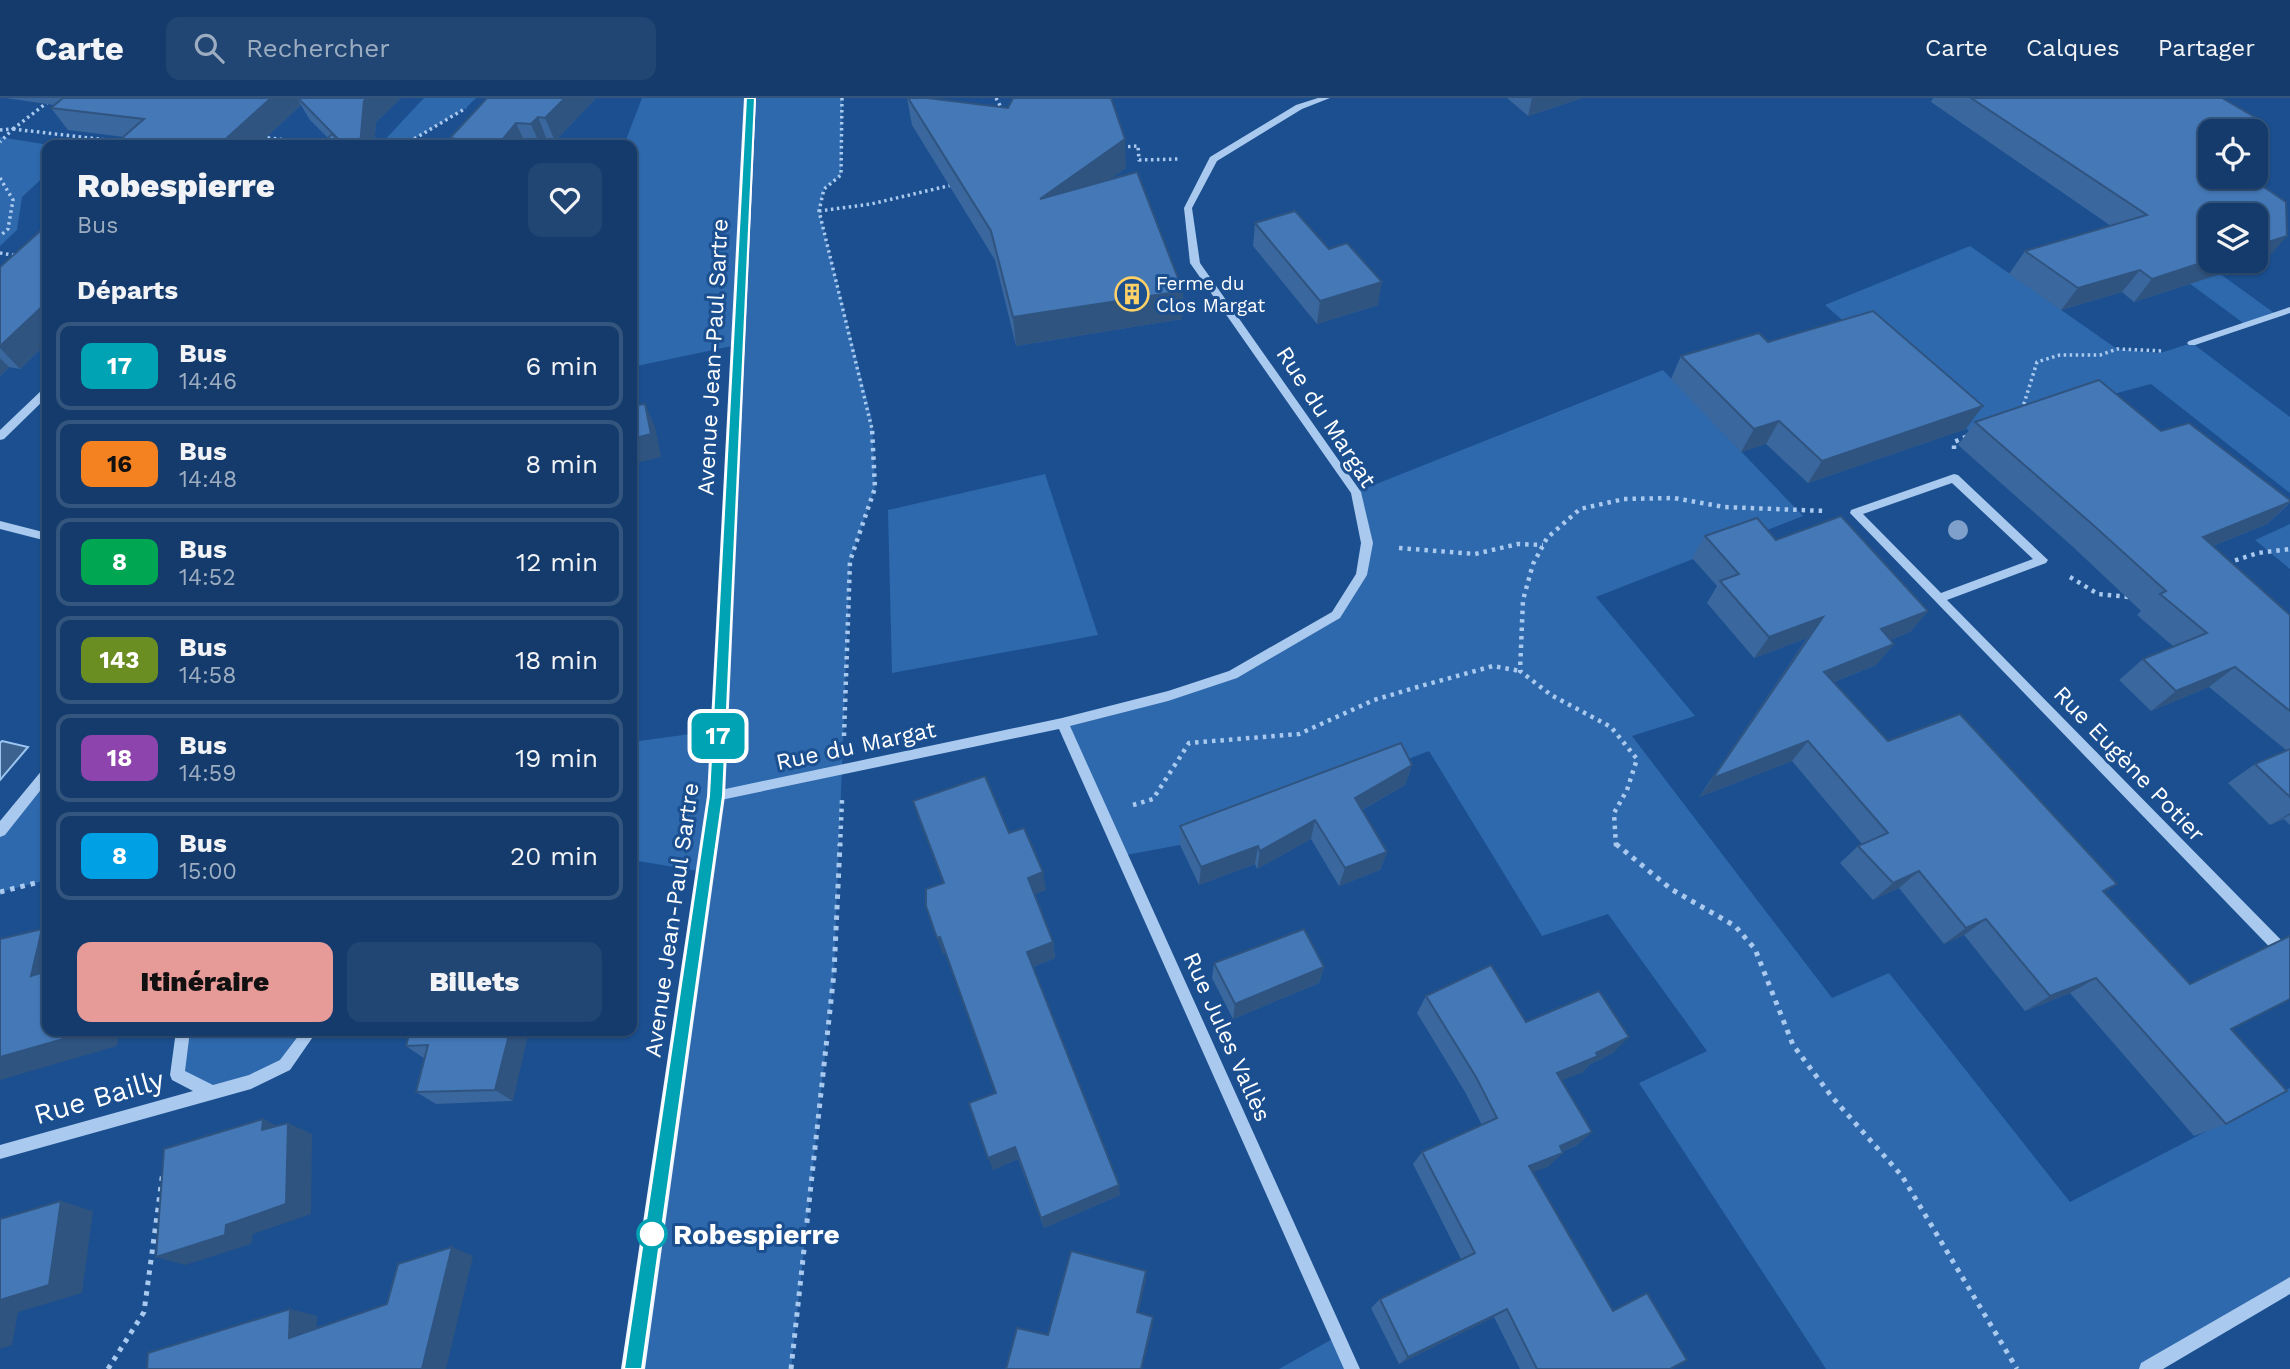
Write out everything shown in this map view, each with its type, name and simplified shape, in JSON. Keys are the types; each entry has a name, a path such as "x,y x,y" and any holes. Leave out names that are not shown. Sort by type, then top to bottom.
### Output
{"main road":[{"name":"Avenue Jean-Paul Sartre","path":"633,1369 716,796 750,98"}],"street":[{"path":"1213,159 1299,102 1326,98"},
{"name":"Rue du Margat","path":"716,796 1062,723 1168,696 1233,675 1336,615 1361,575 1367,543 1356,492 1195,263 1188,208 1213,159"},
{"path":"2192,343 2290,310"},
{"path":"0,436 42,396"},
{"path":"1855,513 1954,478 2042,560 1938,599"},
{"name":"Rue Eugène Potier","path":"1855,513 2290,958"},
{"path":"0,525 42,536"},
{"name":"Rue Jules Vallès","path":"1062,723 1352,1369"},
{"path":"0,831 42,779"},
{"name":"Rue Bailly","path":"182,1036 177,1075 213,1093"},
{"name":"Rue Bailly","path":"0,1152 251,1082 285,1065 306,1036"},
{"path":"2147,1369 2290,1285"}],"path":[{"path":"0,142 53,98"},
{"path":"791,1369 834,973 850,561 875,488 872,419 819,211 824,189 841,175 842,98"},
{"path":"996,98 1007,118"},
{"path":"412,140 466,108"},
{"path":"0,130 13,129 101,140"},
{"path":"264,140 286,140"},
{"path":"1120,147 1138,146 1139,160 1213,159"},
{"path":"0,178 13,200 8,229 0,236"},
{"path":"819,211 871,204 965,182"},
{"path":"0,253 24,257"},
{"path":"2018,417 2027,401 2037,362 2060,355 2100,355 2117,349 2160,352 2192,343"},
{"path":"1954,478 1954,442 1979,432"},
{"path":"1520,671 1523,600 1533,564 1543,545 1580,509 1624,499 1674,498 1724,507 1855,513"},
{"path":"1367,543 1452,554 1475,554 1518,544 1543,545"},
{"path":"2218,566 2258,552 2290,549"},
{"path":"2042,560 2098,594 2125,598 2139,593"},
{"path":"1102,815 1153,799 1189,743 1299,734 1374,700 1493,666 1520,671 1555,697 1597,715 1624,736 1637,759 1627,790 1614,813 1616,846 1671,889 1735,926 1755,949 1793,1045 1832,1097 1902,1176 2017,1369"},
{"path":"0,892 42,881"},
{"path":"108,1369 144,1312 164,1162"}],"shaded area":[{"path":"424,98 476,98 466,108 412,140 385,140"},
{"path":"642,98 842,98 841,175 824,189 819,211 872,419 875,488 850,561 834,973 791,1369 633,1369 704,872 637,861 637,741 719,730 737,345 637,366 637,140 626,140"},
{"path":"0,137 42,144 42,179 22,197 17,230 0,246"},
{"path":"2105,191 2198,258 2198,273 2219,273 2277,315 2246,325 2076,200"},
{"path":"1970,246 2117,349 2160,353 2192,343 2290,417 2290,493 2151,384 2080,403 1977,438 1825,305"},
{"path":"1663,370 1803,516 1596,597 1695,716 1632,736 1832,998 1889,973 2070,1202 2290,1088 2290,1285 2147,1369 1826,1369 1639,1083 1707,1051 1608,914 1542,936 1429,751 1180,845 1120,856 1062,723 1233,675 1336,615 1361,575 1367,543 1356,492"},
{"path":"1045,474 1098,635 892,673 888,510"},
{"path":"2290,524 2290,569 2255,540"},
{"path":"2,741 28,747 0,780 0,743"},
{"path":"42,779 42,881 0,892 0,831"},
{"path":"182,1036 309,1036 279,1067 213,1093 177,1075"},
{"path":"1336,1337 1352,1369 1279,1369"}],"building":[{"path":"63,98 271,98 225,140 120,140 144,119 51,108"},
{"path":"298,98 367,98 364,101 360,140 339,140"},
{"path":"487,98 565,98 545,118 538,117 531,124 516,123 502,140 450,138"},
{"path":"908,98 1008,108 1013,98 1111,98 1125,139 1040,199 1137,172 1183,291 1013,317 991,231"},
{"path":"1971,98 2222,98 2258,119 2198,119 2198,189 2267,189 2286,202 2287,236 2268,242 2268,203 2198,203 2198,264 2152,279 2140,270 2078,288 2025,251 2147,215"},
{"path":"332,134 339,140 326,140"},
{"path":"1295,211 1329,249 1347,243 1382,282 1320,301 1255,223"},
{"path":"42,229 42,307 0,346 0,267"},
{"path":"1873,311 1983,406 1822,461 1779,421 1754,429 1681,356 1759,333 1768,342"},
{"path":"2099,380 2161,431 2189,423 2290,500 2203,537 2290,615 2290,711 2235,667 2176,691 2143,659 2207,633 2160,594 2166,591 1975,422"},
{"path":"645,404 651,434 637,438 637,405"},
{"path":"1841,516 1928,611 1881,629 1894,644 1824,672 1888,741 1960,714 2117,884 2103,891 2190,984 2290,936 2290,999 2231,1029 2287,1091 2226,1124 2096,978 2050,996 1986,919 1966,928 1919,871 1893,883 1858,846 1888,833 1808,741 1713,778 1823,617 1769,637 1720,581 1739,574 1705,536 1757,518 1776,540"},
{"path":"1401,743 1412,765 1355,798 1387,852 1345,868 1315,820 1260,851 1258,846 1201,867 1180,826"},
{"path":"2290,749 2290,797 2255,764"},
{"path":"985,776 1009,833 1024,828 1043,872 1028,878 1053,942 1027,952 1119,1185 1041,1218 1015,1147 988,1158 969,1103 996,1093 940,937 937,938 926,906 926,889 944,883 913,801"},
{"path":"42,929 31,976 42,973 42,1036 74,1036 0,1057 0,939"},
{"path":"1304,929 1324,967 1235,1004 1214,963"},
{"path":"1491,965 1526,1022 1599,991 1629,1037 1596,1053 1598,1056 1557,1073 1592,1132 1560,1146 1563,1153 1529,1166 1613,1311 1647,1293 1687,1360 1670,1369 1537,1369 1507,1309 1408,1357 1380,1299 1475,1253 1422,1152 1497,1118 1476,1077 1426,996"},
{"path":"409,1036 509,1036 495,1090 416,1092 428,1045 406,1046"},
{"path":"263,1119 262,1130 288,1123 286,1204 226,1225 225,1235 156,1257 164,1149"},
{"path":"61,1201 49,1285 0,1300 0,1219"},
{"path":"452,1247 422,1369 147,1369 148,1353 290,1309 289,1338 387,1304 398,1264"},
{"path":"1071,1251 1146,1271 1137,1312 1153,1317 1141,1369 1006,1369 1017,1328 1048,1335"}],"bus line":[{"name":"17","path":"633,1369 716,796 750,98"}],"place":[{"name":"Ferme du Clos Margat","path":"1132,294"},
{"name":"Robespierre","path":"652,1234"}]}
